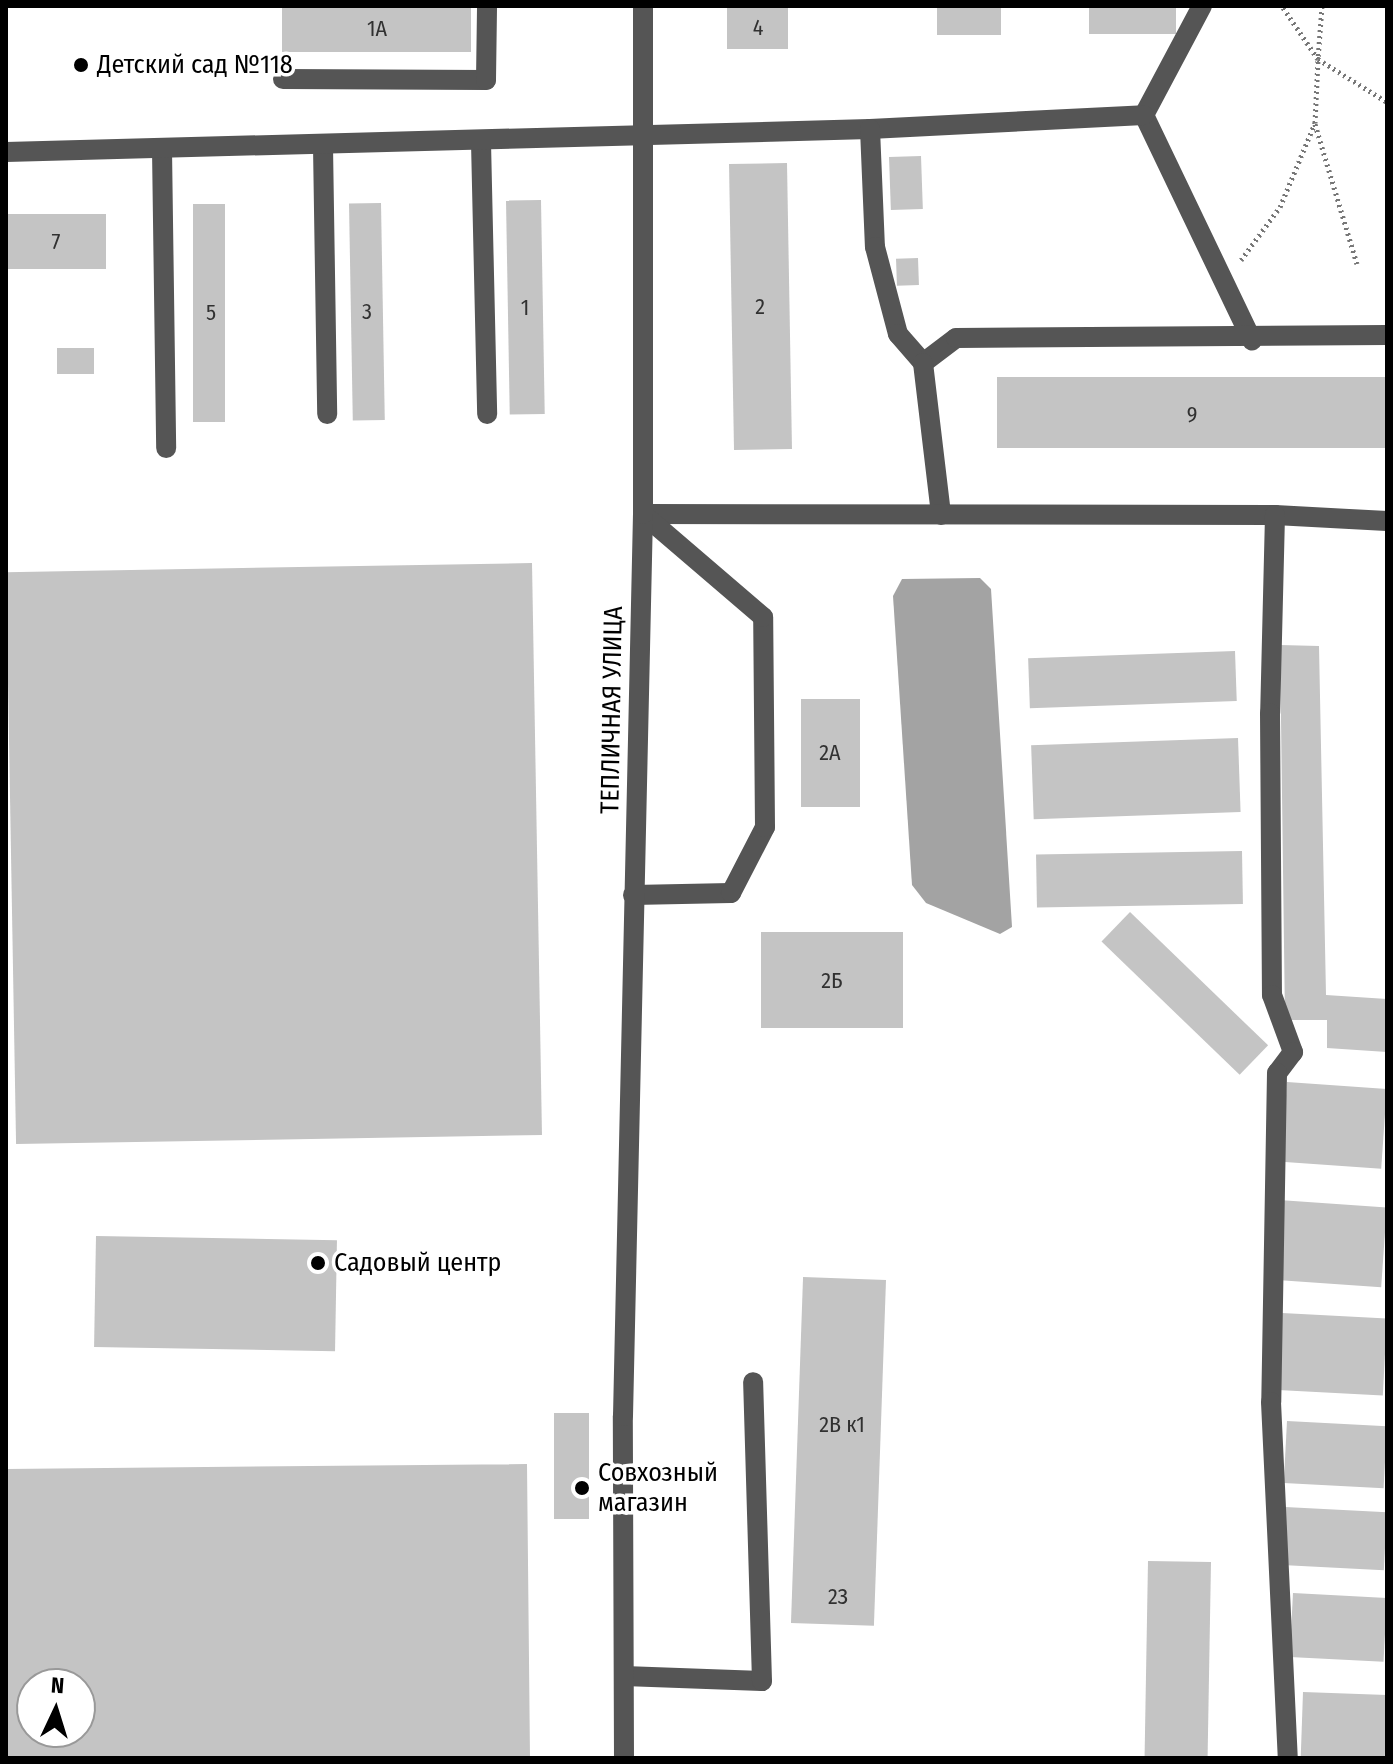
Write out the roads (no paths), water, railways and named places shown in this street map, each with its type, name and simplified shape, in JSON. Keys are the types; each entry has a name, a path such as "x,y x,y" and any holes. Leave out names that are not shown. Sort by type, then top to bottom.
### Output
{"street":[{"path":"283,79 486,80 487,6"},
{"name":"ТЕПЛИЧНАЯ УЛИЦА","path":"624,1758 623,1416 643,514 643,6"},
{"path":"1144,115 1202,6"},
{"path":"6,152 481,142 870,129 1144,115"},
{"path":"1144,115 1224,272 1252,340"},
{"path":"870,129 875,247 898,334 923,363 941,515"},
{"path":"481,142 487,414"},
{"path":"323,146 327,414"},
{"path":"162,149 166,448"},
{"path":"923,363 956,338 1252,340 1387,335"},
{"path":"643,514 1275,515 1387,521"},
{"path":"633,895 731,893 765,827 763,617 643,514"},
{"path":"1275,515 1270,713 1272,995 1293,1052 1277,1073 1271,1387 1288,1758"},
{"path":"624,1676 762,1681 753,1382"}],"place":[{"name":"Детский сад №118","path":"81,65"},
{"name":"Садовый центр","path":"318,1263"},
{"name":"Совхозный магазин","path":"582,1488"}]}
